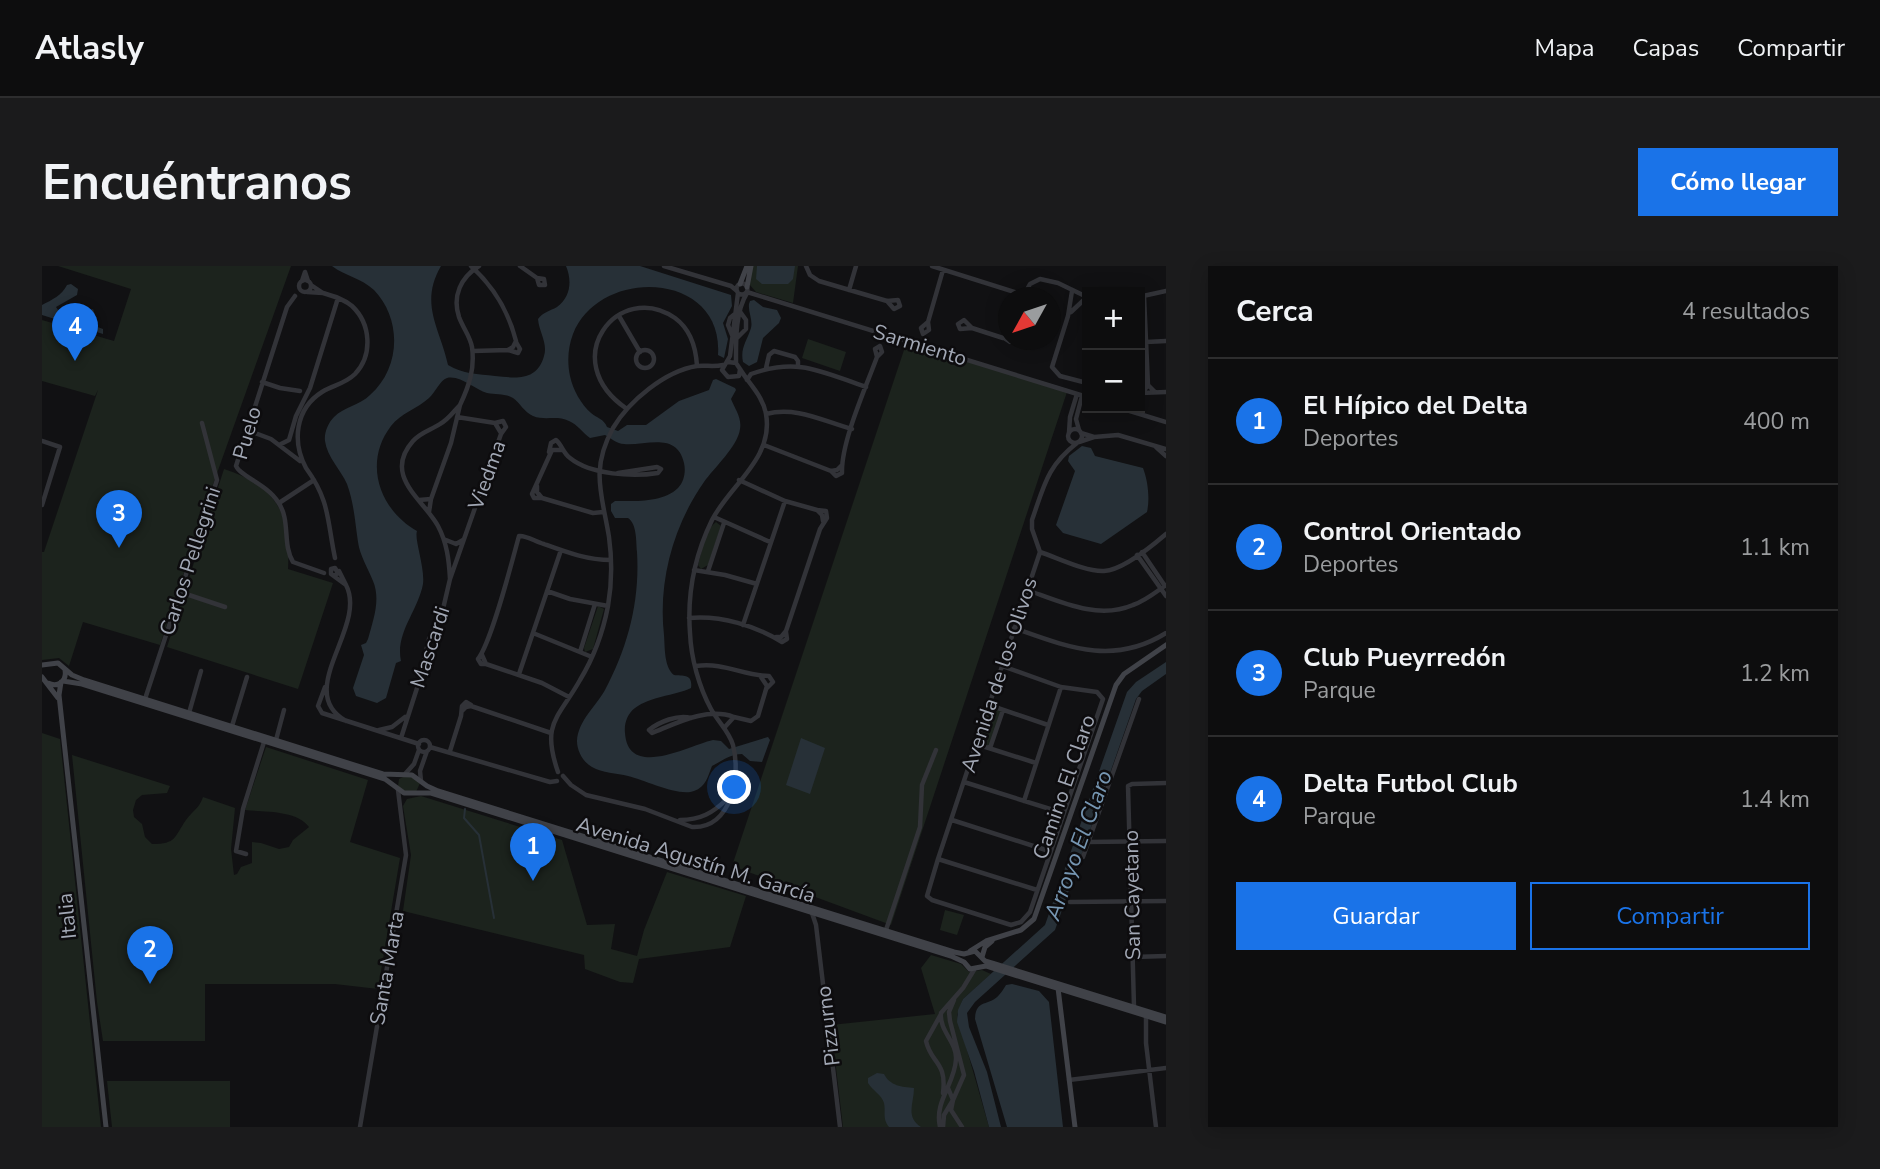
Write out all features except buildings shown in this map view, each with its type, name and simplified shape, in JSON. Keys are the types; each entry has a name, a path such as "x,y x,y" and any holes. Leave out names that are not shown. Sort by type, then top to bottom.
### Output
{"main road":[{"path":"738,288 749,266"},
{"path":"748,291 749,266"},
{"name":"Camino El Claro","path":"968,953 986,940 1021,930 1035,916 1116,684 1124,674 1166,645"},
{"path":"58,663 77,678 145,699 387,775 412,775 421,782 422,788 417,793 410,794 381,778 82,684 62,682 55,685 46,680 44,671 46,665 58,663"},
{"path":"62,682 65,673 63,667"},
{"name":"Italia","path":"46,680 60,701"},
{"name":"Italia","path":"62,682 59,692 106,1127"},
{"path":"397,787 397,778 403,774"},
{"name":"Avenida Agustín M. García","path":"421,782 438,791 954,952 968,953"},
{"name":"Avenida Agustín M. García","path":"417,793 431,793 964,962"},
{"name":"Camino El Claro","path":"982,958 985,947 995,939"},
{"path":"993,966 968,968 964,962 968,953 978,952 993,966 1146,1016 1166,1020"},
{"path":"976,969 982,958"},
{"path":"1058,987 1134,1007 1166,1020"},
{"path":"1058,987 1074,1127"}],"street":[{"path":"520,266 537,278"},
{"path":"664,266 748,291"},
{"path":"806,266 814,278 887,302"},
{"path":"849,290 856,266"},
{"path":"932,266 998,288"},
{"path":"429,513 431,499 453,438 460,405 473,373 473,351 469,335 459,317 457,299 463,281 475,267 501,302 516,341 508,350 473,351"},
{"path":"303,288 311,289 304,269"},
{"path":"303,288 304,269"},
{"path":"928,322 943,270"},
{"path":"1028,287 1040,279 1058,283 1082,295"},
{"path":"303,288 310,283"},
{"path":"310,283 323,293"},
{"path":"303,288 338,298 351,305 363,321 367,340 366,352 354,375 320,394 309,404 302,417 297,433 298,449 306,468"},
{"name":"Puelo","path":"279,503 260,483 236,468 287,307 303,288"},
{"path":"738,288 741,295 748,291"},
{"path":"738,288 739,313"},
{"path":"747,380 739,376 728,377 724,366 748,291"},
{"name":"Sarmiento","path":"748,291 1082,397"},
{"path":"1072,291 1068,316 1052,362 1053,370 1069,380 1082,382"},
{"path":"1145,295 1166,291"},
{"path":"291,452 289,440 310,387 338,298"},
{"path":"1068,316 1082,302"},
{"path":"627,409 606,392 594,364 601,334 610,322 619,316 641,308 668,314 688,332 694,346 697,366"},
{"path":"739,313 728,322 734,337 739,376"},
{"path":"619,316 640,352"},
{"path":"972,328 998,335"},
{"path":"1145,342 1166,341"},
{"path":"1144,350 1148,385 1154,392"},
{"path":"766,368 769,355 774,351 795,357 798,366"},
{"path":"764,445 831,471 836,476 841,475 841,464 877,356"},
{"path":"738,366 758,393 766,414 764,445 757,459 714,517 694,570 689,618 696,666 714,713 733,745 737,775 723,812 709,824 692,827 622,802 586,795 570,785 558,777 551,733 555,718 592,657 608,606 611,560 599,489 600,470 614,426 627,409 651,387 697,366 738,366 751,374"},
{"path":"747,380 751,374 766,368 798,366 866,387"},
{"path":"262,382 300,391 310,387"},
{"path":"310,387 320,394"},
{"path":"1054,387 1068,395 1075,409 1081,438 1061,455"},
{"path":"300,391 304,400"},
{"path":"1145,393 1166,392"},
{"path":"1075,409 1082,398"},
{"path":"460,405 440,424 419,435 410,444 405,453 404,476 408,489 429,513 444,538 460,550"},
{"name":"Avenida de los Olivos","path":"1037,890 1029,915 1021,922 1011,925 928,898 1040,552 1032,529 1032,520 1050,471 1061,455 1075,409"},
{"path":"766,414 783,410 798,412 852,429"},
{"path":"1136,413 1166,422"},
{"path":"449,416 458,417"},
{"name":"Viedma","path":"457,558 501,434 506,427 505,422 458,417"},
{"name":"Carlos Pellegrini","path":"145,699 218,477 202,423"},
{"path":"440,424 450,429 453,438"},
{"path":"247,430 264,436 291,452 314,480 329,514 335,558 334,571 346,585 351,604 319,702 320,711 401,738 419,747 450,751 547,780 558,777"},
{"path":"1094,436 1077,443 1071,442 1068,435 1073,430 1094,436 1118,435 1166,449"},
{"path":"280,444 289,440"},
{"path":"42,441 60,447 42,505"},
{"path":"1153,445 1166,456"},
{"path":"291,452 298,449"},
{"path":"603,512 593,513 533,497 533,492 549,452 555,449 563,450 573,461 600,470 632,476 658,472 661,469 657,467 618,473"},
{"path":"314,480 279,503 286,523 291,559 296,564 324,573 334,571"},
{"path":"689,618 722,620 776,637 781,637 786,631 823,522 822,515 817,510 785,501 739,480"},
{"path":"417,499 431,499"},
{"path":"743,625 785,501"},
{"path":"714,517 771,542"},
{"path":"708,571 724,523"},
{"path":"1040,552 1104,571 1118,568 1166,534"},
{"path":"450,579 448,556 451,545 464,539"},
{"path":"569,697 519,674 486,664 482,660 482,654 518,544 522,539 589,558 611,560"},
{"path":"519,674 561,550"},
{"path":"1140,553 1164,586 1166,596"},
{"path":"448,556 457,558"},
{"name":"Mascardi","path":"401,738 429,639 443,609 457,558"},
{"path":"694,570 757,584"},
{"path":"1027,590 1084,609 1106,611 1133,606 1164,586"},
{"path":"547,591 608,606"},
{"path":"180,592 225,607"},
{"path":"580,652 594,604"},
{"path":"1014,628 1070,648 1102,652 1137,647 1166,633"},
{"path":"533,633 592,657"},
{"path":"691,718 683,716 649,730 653,732 714,713 748,721 756,719 767,688 766,681 761,677 721,665 696,666"},
{"path":"939,859 1037,890 1103,701 1101,694 1061,687 1002,666"},
{"path":"188,713 201,671"},
{"path":"232,726 247,677"},
{"path":"327,683 329,704 346,721"},
{"path":"1024,801 1061,687"},
{"path":"1083,857 1139,699"},
{"path":"450,751 464,703 468,702 471,706 551,733"},
{"path":"989,705 1048,725"},
{"path":"275,740 284,710"},
{"path":"990,748 1003,710"},
{"name":"Mascardi","path":"375,731 398,723 408,714"},
{"path":"724,727 734,717"},
{"path":"403,774 414,764 419,747 426,740 428,749 420,771 421,782"},
{"path":"246,854 236,851 241,819 264,742"},
{"path":"976,744 1036,763"},
{"path":"886,930 920,827 922,785 936,750"},
{"path":"964,782 1063,813"},
{"name":"San Cayetano","path":"1134,1007 1130,784 1166,783"},
{"name":"Santa Marta","path":"360,1127 407,851 397,787"},
{"path":"401,809 410,794"},
{"path":"674,820 706,816 730,796"},
{"path":"706,816 709,824"},
{"path":"952,820 1049,851"},
{"path":"1088,842 1166,841"},
{"path":"1070,902 1166,901"},
{"name":"Pizzurno","path":"811,912 816,925 840,1127"},
{"path":"816,925 820,919 827,917"},
{"path":"1133,957 1166,956"},
{"path":"943,1096 944,1084 940,1065 931,1054 926,1041 941,1013 976,969"},
{"path":"942,1127 944,1115 964,1075 950,1021 951,1005 957,993"},
{"path":"941,1013 943,1026 957,1056 939,1105 942,1127"},
{"path":"1146,1016 1156,1127"},
{"path":"1069,1080 1166,1068"},
{"path":"947,1087 953,1100 951,1110 962,1127"}],"shaded area":[{"path":"58,266 291,266 211,490 160,645 83,622 69,666 59,658 42,660 42,552 98,390 95,396 42,381 42,320 114,341 131,289"},
{"path":"753,266 798,266 793,303 756,292 749,284"},
{"path":"808,339 846,352 840,371 802,358"},
{"path":"907,341 1068,389 891,925 732,866"},
{"path":"224,469 257,484 277,505 287,533 288,569 333,583 298,689 167,647"},
{"path":"716,522 721,526 708,565 701,569 698,565 704,541"},
{"path":"598,606 604,609 593,649 585,652 584,648"},
{"path":"989,705 1003,710 990,748 976,744"},
{"path":"42,733 60,739 101,1127 42,1127"},
{"path":"266,747 368,780 350,842 400,858 378,989 335,984 205,984 205,1041 103,1041 72,755 170,786 167,793 142,795 136,800 134,817 142,824 145,837 152,844 171,841 203,797 235,808 231,849 234,875 241,867 252,863 252,842 279,849 289,847 293,840 309,827 297,817 245,810"},
{"path":"411,776 420,783 416,792 405,792 398,786 399,779"},
{"path":"421,796 562,840 587,925 615,924 611,949 637,956 644,930 667,872 746,896 730,947 639,959 633,983 620,982 585,969 584,955 403,911 411,855 403,806 407,799"},
{"path":"945,910 964,915 957,935 940,930"},
{"path":"931,955 961,964 969,972 982,970 991,974 963,999 957,1015 989,1127 843,1127 831,1025 935,1014 921,968"},
{"path":"107,1081 230,1081 230,1127 112,1127"}],"water":[{"path":"332,266 441,266 435,280 431,304 448,365 471,373 510,377 524,377 541,364 545,347 538,319 562,303 568,293 569,277 566,266 640,266 731,295 732,306 723,323 728,339 724,358 718,355 715,327 702,307 682,294 658,288 632,289 608,297 587,312 573,334 568,365 573,386 584,405 607,427 618,431 627,425 646,425 679,401 709,390 713,380 716,379 736,390 731,399 740,421 738,436 693,499 676,536 666,575 663,615 667,662 674,675 691,680 691,688 648,701 635,708 627,719 625,733 629,747 637,755 648,757 662,756 713,740 721,741 729,749 768,737 770,740 762,762 750,761 742,754 730,756 712,766 701,787 694,791 680,792 628,776 600,771 583,759 577,745 578,734 584,720 605,690 620,657 631,623 636,588 635,528 628,518 615,518 611,504 615,501 656,499 672,493 683,480 684,463 675,447 667,443 621,444 605,435 590,438 569,421 533,416 513,398 487,393 452,378 444,379 429,398 395,422 382,441 377,471 380,485 394,512 417,531 423,584 404,631 401,661 396,663 386,698 377,703 356,696 353,688 364,655 361,645 368,639 376,595 359,547 349,491 328,452 325,435 334,417 366,398 380,384 388,371 394,343 390,315 374,290"},
{"path":"757,266 795,266 793,279 788,284 762,284 756,279"},
{"path":"71,284 78,289 77,295 56,307 66,322 93,309 95,315 92,325 103,329 103,334 42,315 42,305"},
{"path":"754,300 763,307 777,310 781,318 763,338 757,362 749,366 743,362 742,353 751,325 749,304"},
{"path":"1082,446 1091,448 1095,456 1143,468 1146,479 1147,512 1101,544 1063,533 1056,525 1075,471 1068,461 1069,456"},
{"name":"Arroyo El Claro","path":"1166,662 1166,674 1142,691 1136,699 1055,930 975,1002 967,1013 969,1027 987,1072 1001,1127 989,1127 957,1022 958,1010 963,999 1045,925 1127,692 1136,682"},
{"path":"801,738 825,748 810,794 786,785"},
{"path":"1006,985 1039,991 1049,1002 1063,1127 1007,1127 975,1019 980,1005 995,999"},
{"path":"877,1073 884,1074 897,1085 914,1088 912,1114 921,1127 889,1127 883,1100 868,1083 868,1078"}],"waterway":[{"path":"465,809 464,818 479,835 494,918"}],"place":[{"name":"Delta Futbol Club","path":"75,361"},
{"name":"Club Pueyrredón","path":"119,548"},
{"name":"El Hípico del Delta","path":"533,881"},
{"name":"Control Orientado","path":"150,984"}]}
